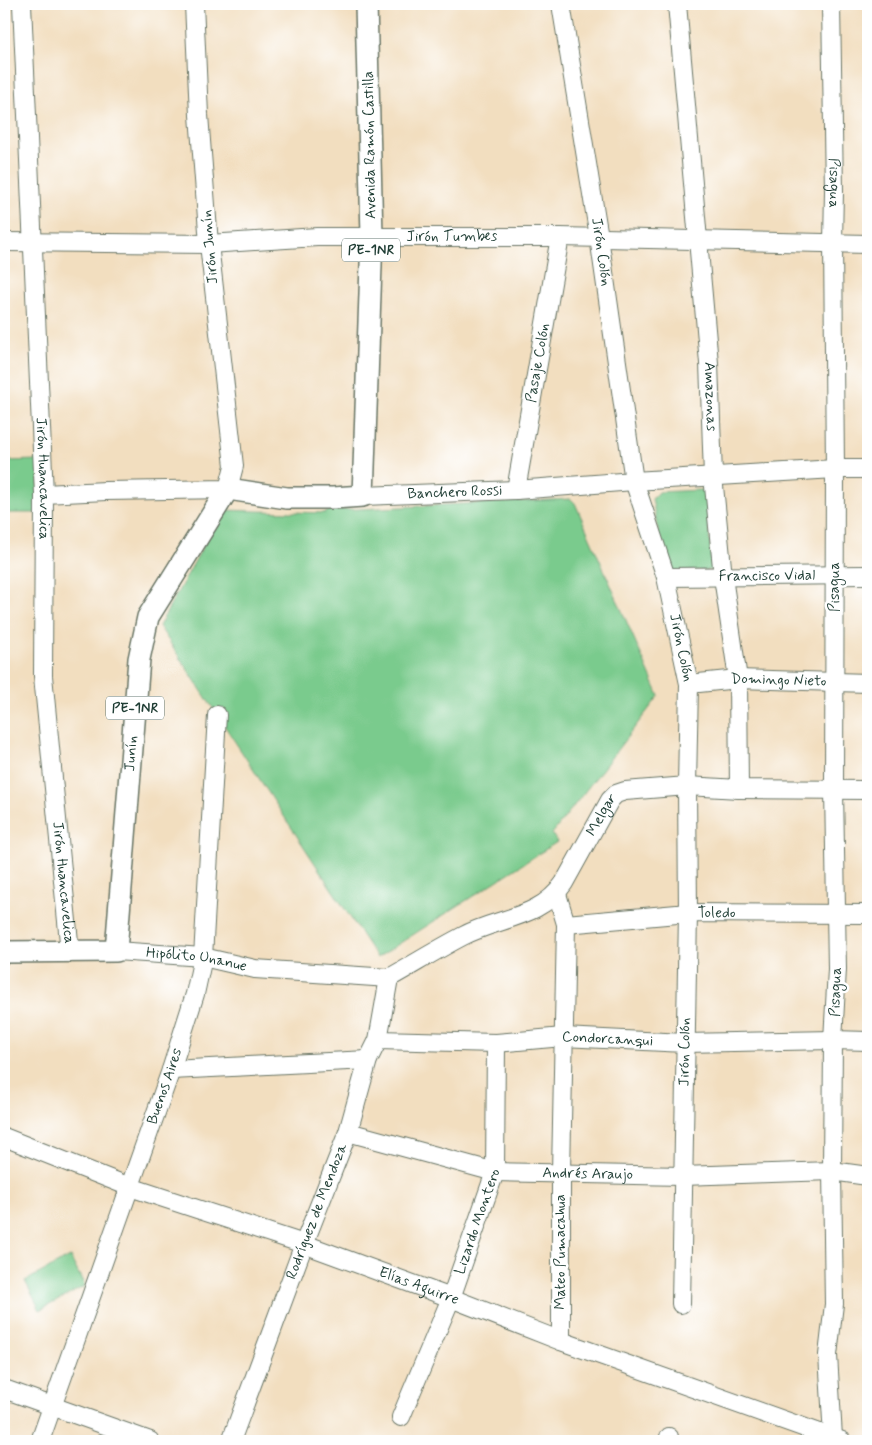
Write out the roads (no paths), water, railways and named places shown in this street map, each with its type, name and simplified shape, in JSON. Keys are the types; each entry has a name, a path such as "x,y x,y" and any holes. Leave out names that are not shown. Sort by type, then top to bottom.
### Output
{"main road":[{"name":"Avenida Ramón Castilla","path":"363,496 372,236 366,4"},
{"name":"Banchero Rossi","path":"228,489 287,498 363,496"},
{"name":"Junín","path":"116,951 139,659 148,617 228,489"},
{"name":"Hipólito Unanue","path":"4,952 116,951"}],"street":[{"name":"Jirón Huancavelica","path":"22,4 44,494 42,676 70,952"},
{"name":"Jirón Junín","path":"194,4 209,244 234,466 228,489"},
{"name":"Jirón Colón","path":"561,4 599,237 634,481 666,577 689,684 687,786 688,913 681,1304"},
{"name":"Amazonas","path":"677,4 709,363 712,476 723,577 738,679 739,789"},
{"name":"Pisagua","path":"831,4 834,191 834,789 837,969 833,1040 834,1304 828,1355 838,1439"},
{"name":"Jirón Tumbes","path":"4,242 209,244 317,237 372,236 599,237 868,244"},
{"name":"Pasaje Colón","path":"516,490 560,237"},
{"name":"Banchero Rossi","path":"363,496 516,490 712,476 868,469"},
{"name":"Banchero Rossi","path":"44,494 228,489"},
{"name":"Francisco Vidal","path":"666,577 868,575"},
{"name":"Domingo Nieto","path":"689,684 738,679 868,683"},
{"name":"Buenos Aires","path":"40,1441 171,1070 195,994 203,957 217,715"},
{"name":"Melgar","path":"389,978 463,936 545,904 557,894 610,800 616,794 626,791 687,786 739,789 868,790"},
{"name":"Mateo Pumacahua","path":"557,894 566,924 561,1172 561,1341"},
{"name":"Toledo","path":"566,924 688,913 868,914"},
{"name":"Hipólito Unanue","path":"116,951 203,957 255,969 389,978"},
{"name":"Rodríguez de Mendoza","path":"230,1441 348,1132 368,1060 378,1040 389,978"},
{"name":"Condorcanqui","path":"378,1040 496,1043 563,1037 685,1042 868,1041"},
{"name":"Lizardo Montero","path":"401,1417 451,1298 494,1172 496,1043"},
{"path":"171,1070 368,1060"},
{"name":"Andrés Araujo","path":"348,1132 494,1172 682,1176 832,1171 868,1176"},
{"name":"Elías Aguirre","path":"4,1137 130,1187 304,1244 561,1341 838,1439"},
{"path":"4,1389 150,1441"}]}
